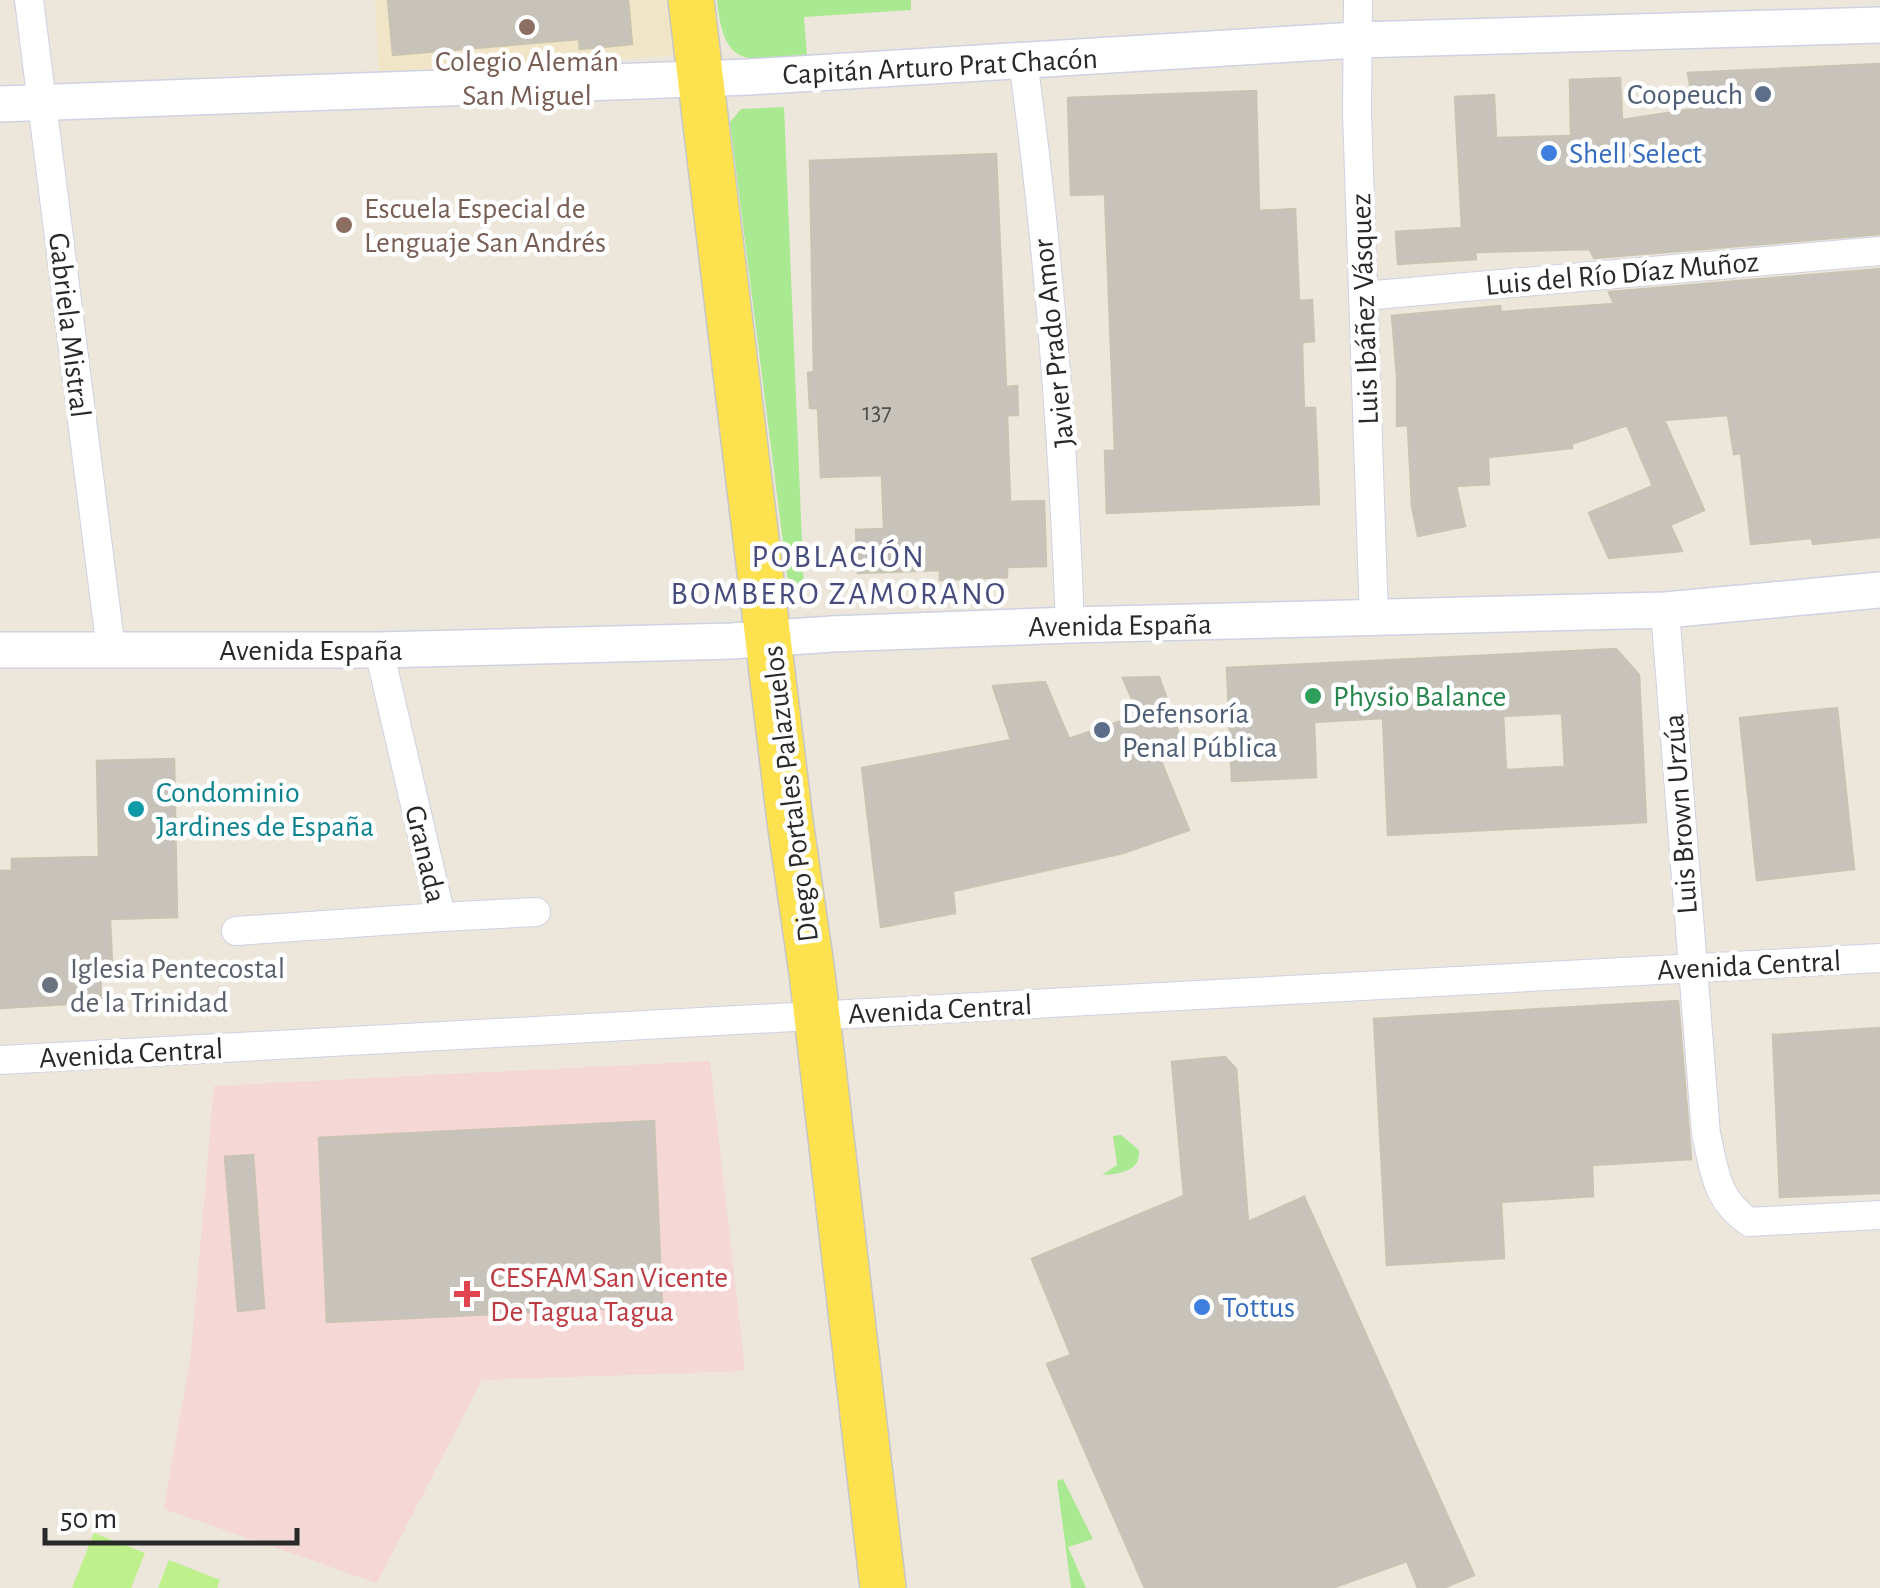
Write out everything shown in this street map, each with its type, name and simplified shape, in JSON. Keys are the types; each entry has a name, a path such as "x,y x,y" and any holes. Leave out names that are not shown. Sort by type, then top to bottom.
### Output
{"main road":[{"name":"Diego Portales Palazuelos","path":"691,0 883,1588"}],"street":[{"name":"Gabriela Mistral","path":"30,0 111,650"},
{"name":"Luis Ibáñez Vásquez","path":"1358,0 1374,619"},
{"name":"Capitán Arturo Prat Chacón","path":"0,104 699,78 1357,40 1880,25"},
{"name":"Javier Prado Amor","path":"1023,61 1036,155 1064,462 1070,625"},
{"name":"Luis del Río Díaz Muñoz","path":"1364,296 1880,251"},
{"name":"Avenida España","path":"0,650 379,650 771,639 1070,625 1666,610 1880,590"},
{"name":"Luis Brown Urzúa","path":"1666,610 1706,1134 1720,1194 1748,1222 1880,1215"},
{"name":"Granada","path":"236,931 441,917 379,650"},
{"path":"441,917 536,912"},
{"name":"Avenida Central","path":"0,1060 1880,958"}],"shaded area":[{"name":"Colegio Alemán San Miguel","path":"375,0 674,0 680,55 379,74"},
{"name":"CESFAM San Vicente De Tagua Tagua","path":"710,1061 745,1371 482,1380 377,1583 164,1509 191,1353 214,1086"}],"green space":[{"path":"717,0 911,0 911,10 804,17 807,57 754,59 733,50 726,40"},
{"path":"784,107 804,591 789,590 730,122 741,109"},
{"path":"1121,1135 1139,1150 1137,1163 1122,1172 1102,1175 1117,1165 1113,1136"},
{"path":"1063,1479 1093,1539 1068,1547 1086,1588 1071,1588 1057,1481"},
{"path":"94,1533 145,1553 131,1588 72,1588"},
{"path":"169,1560 220,1580 217,1588 158,1588"}],"building":[{"path":"388,0 628,0 632,44 580,49 579,39 393,55"},
{"path":"1880,64 1880,234 1594,258 1590,249 1475,252 1476,259 1398,264 1396,232 1462,228 1455,97 1494,95 1496,138 1571,136 1570,80 1620,78 1622,120 1694,109 1688,73"},
{"path":"1256,91 1259,211 1295,209 1299,301 1312,300 1314,341 1302,342 1303,381 1304,408 1315,408 1319,504 1107,513 1105,451 1115,451 1105,194 1071,195 1068,98"},
{"path":"996,154 1006,387 1017,386 1018,415 1007,415 1010,502 1044,501 1046,566 1007,567 1007,577 940,580 940,570 858,573 856,530 884,529 882,475 821,477 818,408 810,408 808,373 814,372 810,161"},
{"path":"1880,269 1880,537 1813,544 1812,538 1751,544 1741,453 1734,454 1728,415 1664,420 1704,510 1670,525 1682,551 1609,558 1589,513 1653,486 1627,425 1571,444 1572,448 1488,457 1489,484 1456,486 1465,526 1418,536 1412,506 1408,425 1397,426 1392,316 1500,306 1501,312 1614,304 1609,292"},
{"path":"1616,649 1639,675 1646,822 1388,835 1383,718 1314,722 1316,777 1232,781 1227,668","holes":["1562,713 1565,767 1506,770 1503,716"]},
{"path":"1159,677 1181,740 1156,749 1189,830 1123,853 953,891 955,913 881,927 862,768 1011,740 993,686 1045,682 1069,739 1139,715 1123,678"},
{"path":"1837,708 1854,869 1757,880 1740,718"},
{"name":"Condominio Jardines de España","path":"174,759 177,917 110,919 112,965 100,968 101,1002 0,1008 0,871 12,871 12,859 99,857 97,761"},
{"path":"1678,1001 1691,1159 1592,1165 1593,1196 1501,1202 1504,1258 1387,1265 1374,1019"},
{"path":"1880,1028 1880,1193 1780,1197 1773,1035"},
{"name":"Tottus","path":"1225,1057 1236,1069 1248,1222 1304,1197 1474,1575 1443,1588 1418,1588 1407,1561 1332,1588 1145,1588 1047,1364 1071,1355 1032,1259 1184,1196 1172,1062"},
{"path":"654,1121 662,1306 327,1322 319,1138"},
{"path":"253,1155 264,1308 238,1311 225,1157"}],"place":[{"name":"Colegio Alemán San Miguel","path":"527,27"},
{"name":"Coopeuch","path":"1763,94"},
{"name":"Shell Select","path":"1549,153"},
{"name":"Escuela Especial de Lenguaje San Andrés","path":"344,225"},
{"name":"Physio Balance","path":"1313,696"},
{"name":"Defensoría Penal Pública","path":"1102,730"},
{"name":"Condominio Jardines de España","path":"136,809"},
{"name":"Iglesia Pentecostal de la Trinidad","path":"50,985"},
{"name":"CESFAM San Vicente De Tagua Tagua","path":"467,1294"},
{"name":"Tottus","path":"1202,1307"}],"district":[{"name":"POBLACIÓN BOMBERO ZAMORANO","path":"839,574"}]}
